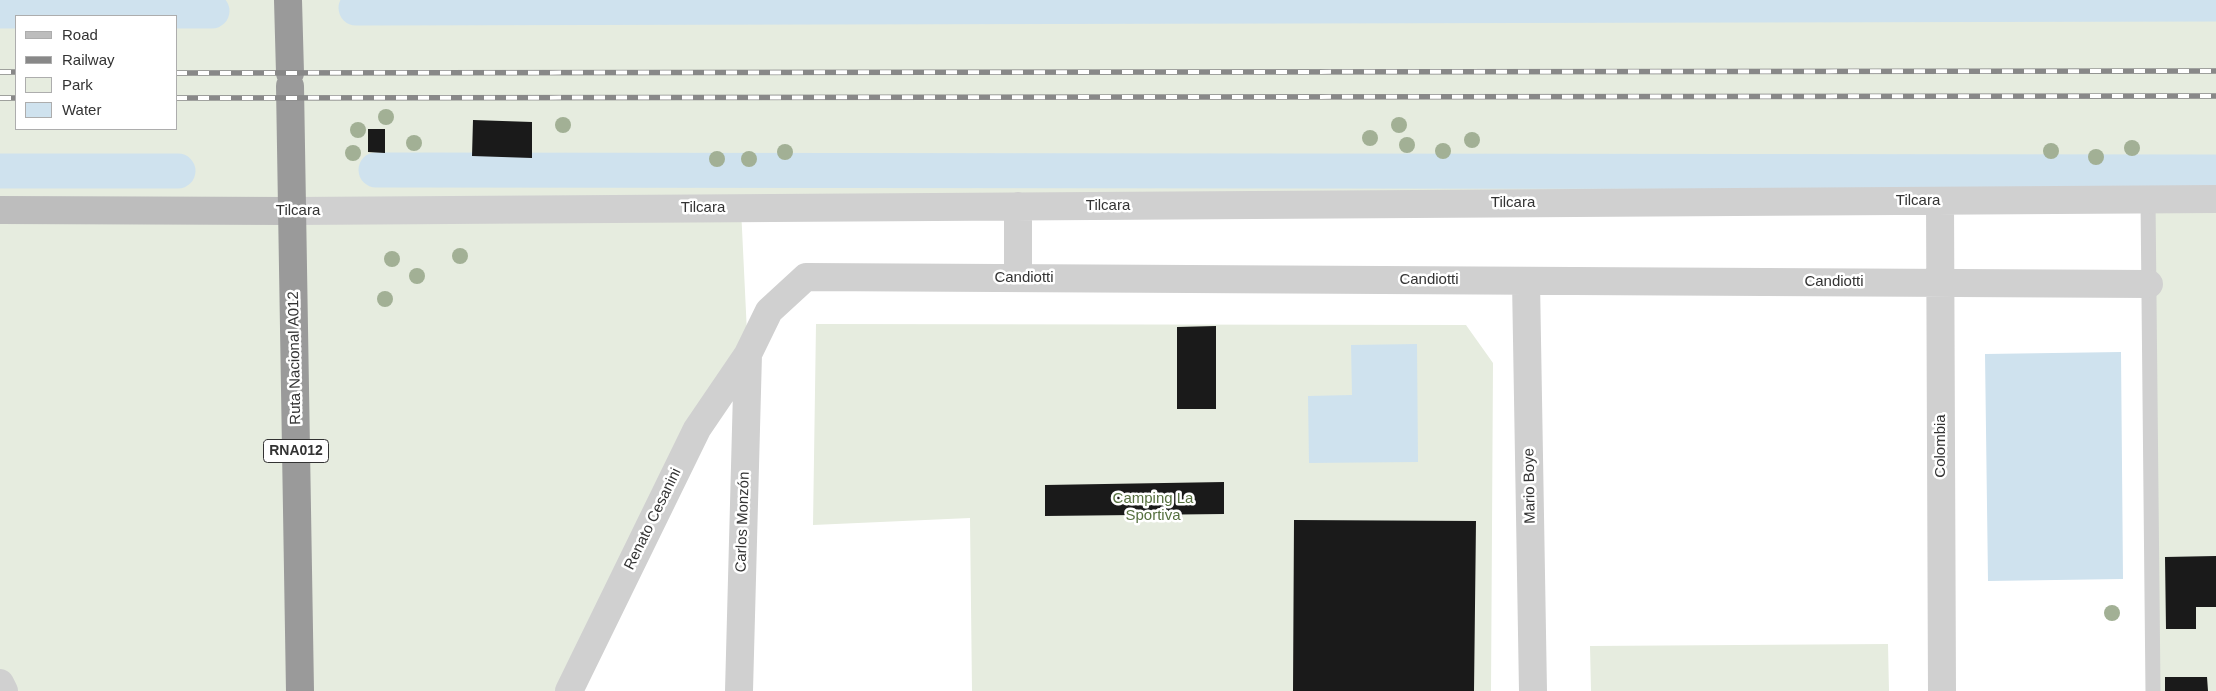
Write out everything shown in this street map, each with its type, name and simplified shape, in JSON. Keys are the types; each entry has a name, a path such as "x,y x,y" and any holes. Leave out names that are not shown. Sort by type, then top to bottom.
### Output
{"highway":[{"name":"Ruta Nacional A012","path":"288,0 300,691"}],"main road":[{"name":"Tilcara","path":"0,210 292,211"}],"street":[{"name":"Tilcara","path":"292,211 2216,199"},
{"name":"Colombia","path":"1940,201 1942,691"},
{"path":"1018,206 1018,278"},
{"name":"Candiotti","path":"748,354 769,311 806,277 2149,284"},
{"name":"Mario Boye","path":"1526,280 1533,691"},
{"name":"Renato Cesanini","path":"569,691 698,429 748,354"},
{"name":"Carlos Monzón","path":"738,691 748,354"},
{"path":"0,683 4,691"}],"lane":[{"path":"2148,199 2153,691"}],"green space":[{"path":"0,0 2216,0 2216,691 2153,691 2148,200 741,208 748,354 569,691 4,691 0,683"},
{"name":"Camping La Sportiva","path":"816,324 1466,325 1493,363 1491,691 972,691 970,518 813,525"},
{"path":"1888,644 1889,691 1591,691 1590,646"}],"water":[{"path":"1417,344 1418,462 1309,463 1308,396 1352,395 1351,345"},
{"path":"2121,352 2123,579 1988,581 1985,354"}],"building":[{"path":"473,120 532,122 532,158 472,156"},
{"path":"368,129 385,129 385,153 368,152"},
{"path":"1216,326 1216,409 1177,409 1177,327"},
{"path":"1224,482 1224,514 1045,516 1045,485"},
{"path":"1294,520 1476,521 1474,691 1293,691"},
{"path":"2216,556 2216,607 2196,607 2196,629 2166,629 2165,557"},
{"path":"2165,677 2207,677 2208,691 2165,691"}],"waterway":[{"path":"356,8 2216,4"},
{"path":"0,11 212,11"},
{"path":"376,170 2216,172"},
{"path":"0,171 178,171"}],"railway":[{"path":"178,73 2216,71"},
{"path":"0,72 15,72"},
{"path":"178,98 2216,96"},
{"path":"0,98 15,98"}]}
